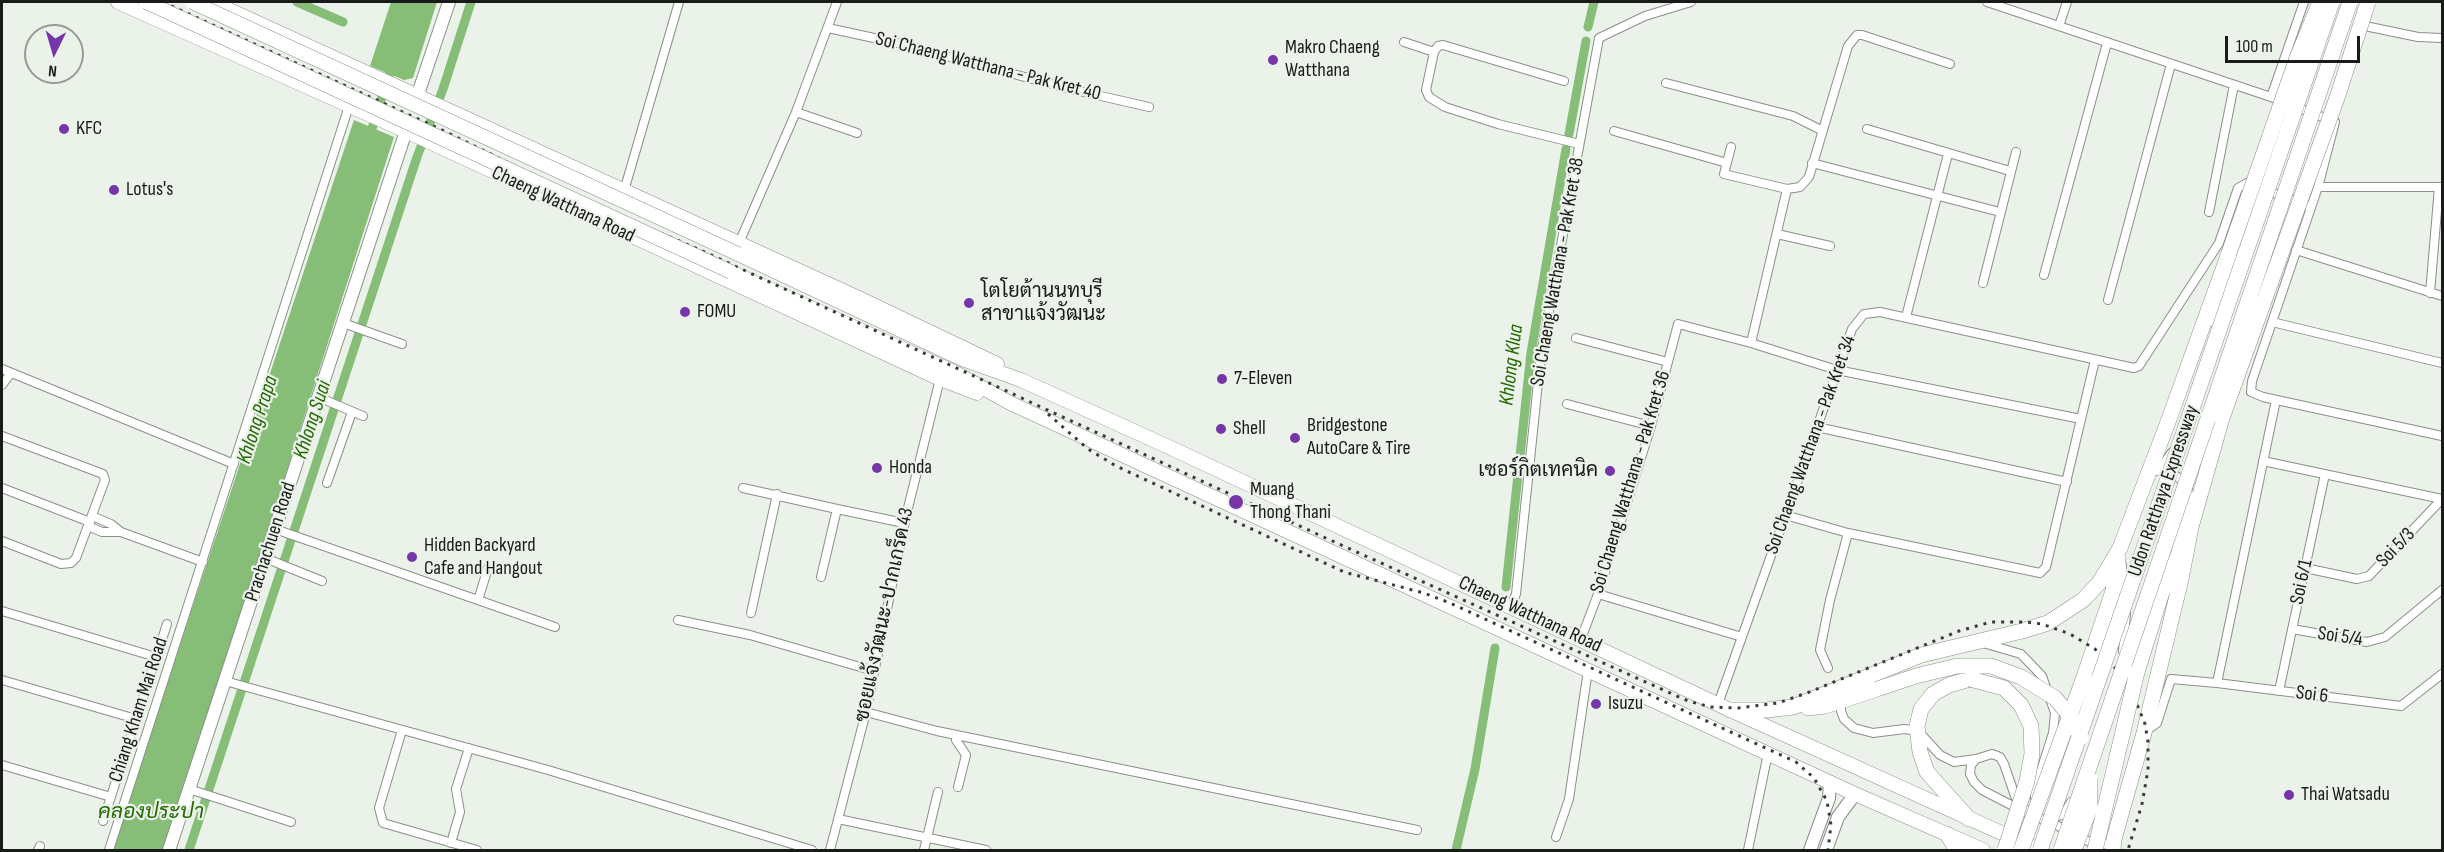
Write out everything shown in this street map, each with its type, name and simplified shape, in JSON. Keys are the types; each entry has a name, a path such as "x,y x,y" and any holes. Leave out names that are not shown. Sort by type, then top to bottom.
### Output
{"highway":[{"path":"1793,707 1921,655 2022,631 2060,616 2083,600 2099,584 2120,548 2168,422 2297,58 2320,2"},
{"path":"2296,134 2332,2"},
{"path":"2296,134 2350,2"},
{"path":"2114,845 2144,733 2191,527 2222,418 2338,95 2367,2"},
{"name":"Udon Ratthaya Expressway","path":"2039,850 2296,134"},
{"name":"Udon Ratthaya Expressway","path":"2061,850 2296,134"},
{"path":"2095,850 2137,672 2170,570 2191,527"},
{"path":"2021,850 2113,591 2120,548"},
{"path":"1724,707 1767,710 1793,707 1812,708 1841,702 1916,676 1957,666 1991,666 2021,676 2055,698 2071,717 2082,739 2090,772 2090,808 2074,850"},
{"path":"1969,819 1927,772 1920,752 1917,726 1921,709 1934,694 1949,685 1970,679 2004,688 2021,705 2031,726 2032,754 2027,781 2005,850"},
{"path":"1947,834 1957,850"}],"main road":[{"name":"Chaeng Watthana Road","path":"118,2 426,140 940,379 1011,403"},
{"name":"Chaeng Watthana Road","path":"146,2 731,272 956,373 1011,403 1855,794 1983,850"},
{"name":"Chaeng Watthana Road","path":"192,2 739,249"},
{"name":"Chaeng Watthana Road","path":"213,2 656,205 739,249 962,359 1021,380 1724,707 2039,850"},
{"path":"246,61 236,51 237,41 242,31 249,25 265,26"},
{"path":"520,184 535,151"},
{"path":"603,224 615,224 624,218 629,209 621,190"},
{"path":"637,240 631,231 630,222 635,211 642,206 656,205"}],"street":[{"path":"417,97 449,2"},
{"path":"621,190 679,2"},
{"path":"739,249 796,112 837,2"},
{"name":"Soi Chaeng Watthana - Pak Kret 38","path":"1511,606 1516,594 1541,354 1599,38 1645,16 1691,2"},
{"path":"1987,2 2271,97 2336,122 2318,187 2252,381 2251,392 2276,400 2442,436"},
{"path":"2059,26 2067,2"},
{"path":"2271,97 2304,2"},
{"path":"2170,570 2210,420 2218,370 2264,232 2272,222 2296,134 2308,111 2344,2"},
{"path":"2365,26 2374,2"},
{"path":"2324,117 2351,37 2358,28 2365,26 2418,37 2442,38"},
{"name":"Soi Chaeng Watthana - Pak Kret 40","path":"828,28 897,43 1066,88 1149,107"},
{"path":"1731,147 1724,174 1787,189 1800,187 1809,177 1821,130 1848,46 1857,35 1950,64"},
{"path":"1404,42 1434,52"},
{"path":"2044,275 2107,43"},
{"path":"1564,81 1443,45 1438,46 1434,52 1426,90 1436,102 1498,124 1579,144"},
{"path":"2109,300 2171,64"},
{"path":"1666,83 1793,116 1821,130"},
{"path":"2209,212 2234,85"},
{"path":"110,850 349,106"},
{"path":"796,112 857,133"},
{"path":"1867,129 2010,171"},
{"name":"Prachachuen Road","path":"170,850 194,791 230,682 347,325 406,131"},
{"path":"1614,131 1727,163"},
{"path":"2158,471 2171,454 2263,174 2282,147 2296,134"},
{"path":"1983,283 2016,152"},
{"path":"1906,317 1948,154"},
{"path":"1812,163 2000,212"},
{"name":"Soi Chaeng Watthana - Pak Kret 34","path":"1724,707 1742,637 1837,369 1852,329 1864,314 1880,312 1906,317 2134,368 2139,366 2219,243 2238,188 2247,183 2258,187"},
{"path":"2258,187 2311,207"},
{"path":"2318,187 2441,187 2439,237 2430,293"},
{"path":"1787,189 1751,343 1837,369 2081,419"},
{"path":"1777,234 1830,246"},
{"path":"2296,250 2442,296"},
{"path":"2272,322 2442,363"},
{"name":"Soi Chaeng Watthana - Pak Kret 36","path":"1581,639 1598,594 1651,426 1678,324 1751,343"},
{"path":"347,325 402,344"},
{"path":"1576,338 1668,362"},
{"path":"1785,515 1848,532 2040,573 2046,567 2095,360"},
{"path":"2,369 234,464"},
{"path":"2,385 11,373"},
{"name":"ซอยแจ้งวัฒนะ-ปากเกร็ด 43","path":"830,850 866,712 904,523 940,379"},
{"path":"322,399 363,416"},
{"path":"2217,683 2276,400"},
{"path":"1567,404 1651,426"},
{"path":"327,483 352,412"},
{"path":"1817,427 2067,482"},
{"path":"2,436 103,474 105,480 76,558 66,564 2,541"},
{"path":"2263,461 2442,499"},
{"path":"2143,484 2151,474 2166,471 2178,477 2188,488 2189,494"},
{"name":"Soi 6/1","path":"2279,691 2325,474"},
{"path":"2,488 90,521 102,532 122,532 203,562"},
{"path":"743,488 904,523"},
{"path":"752,613 777,494"},
{"name":"Soi 5/3","path":"2305,568 2356,579 2369,576 2442,499"},
{"path":"821,577 837,509"},
{"path":"279,530 555,627"},
{"path":"1828,668 1820,650 1830,600 1848,532"},
{"path":"2120,548 2127,619 2123,651"},
{"path":"270,560 322,581"},
{"path":"478,600 488,568"},
{"name":"Soi 5/4","path":"2292,629 2367,642 2385,637 2442,590"},
{"path":"2057,850 2060,827 2071,802 2123,651 2143,614 2162,592"},
{"path":"1598,594 1742,637"},
{"path":"2,611 156,657"},
{"path":"678,620 750,635 874,671"},
{"name":"Chiang Kham Mai Road","path":"103,821 167,624"},
{"path":"1977,641 2021,654 2042,676 2055,713 2053,733 2035,789 2034,808 2044,816 2064,817"},
{"path":"1556,837 1569,799 1588,670"},
{"name":"Soi 6","path":"2144,733 2157,723 2171,680 2217,683 2401,706 2442,674"},
{"path":"2,680 136,719"},
{"path":"230,682 469,748 812,850"},
{"path":"1841,702 1844,719 1854,728 1873,733 1904,729 1918,731 1940,755 1954,762 1992,754 2000,757 2015,796 2029,814"},
{"path":"866,712 956,735 1417,830"},
{"path":"402,730 379,808 380,816 387,825 477,850"},
{"path":"956,735 956,740 966,755 958,787"},
{"path":"451,843 460,812 456,789 469,748"},
{"path":"1748,850 1768,753"},
{"path":"1976,759 1971,765 1971,774 1974,782 1982,790 2029,814 2100,845 2114,845"},
{"name":"Chiang Kham Mai Road","path":"2,765 111,797"},
{"path":"1810,850 1829,798 1830,782"},
{"path":"194,791 291,822"},
{"path":"924,850 938,792"},
{"path":"1826,850 1838,817 1855,794"},
{"path":"838,819 986,850"}],"water":[{"path":"391,2 437,2 413,78 404,80 370,66"},
{"name":"คลองประปา","path":"354,120 394,137 165,850 112,850"}],"waterway":[{"path":"297,2 343,22"},
{"name":"Khlong Suai","path":"189,850 417,157 443,89 471,2"},
{"name":"Khlong Klua","path":"1588,27 1594,2"},
{"name":"Khlong Klua","path":"1569,134 1586,41"},
{"name":"Khlong Prapa","path":"369,138 393,62"},
{"name":"Khlong Klua","path":"1506,587 1531,353 1566,149"},
{"name":"Khlong Klua","path":"1456,850 1475,769 1495,648"}],"railway":[{"path":"163,2 440,129 592,204 698,249 1330,540 1688,701 1711,707 1738,708 1778,703 1959,631 1991,622 2042,624 2070,634 2095,649 2116,669 2134,697 2145,724 2148,742 2148,770 2142,804 2128,850"},
{"path":"1048,414 1088,449 1116,466 1344,572 1424,593 1450,603 1796,762 1814,778 1827,801 1831,825 1828,850"}],"place":[{"name":"Makro Chaeng Watthana","path":"1273,60"},
{"name":"KFC","path":"64,129"},
{"name":"Lotus's","path":"114,190"},
{"name":"โตโยต้านนทบุรี สาขาแจ้งวัฒนะ","path":"969,303"},
{"name":"FOMU","path":"685,312"},
{"name":"7-Eleven","path":"1222,379"},
{"name":"Shell","path":"1221,429"},
{"name":"Bridgestone AutoCare & Tire","path":"1295,438"},
{"name":"Honda","path":"877,468"},
{"name":"เซอร์กิตเทคนิค","path":"1610,471"},
{"name":"Muang Thong Thani","path":"1236,502"},
{"name":"Hidden Backyard Cafe and Hangout","path":"412,557"},
{"name":"Isuzu","path":"1596,704"},
{"name":"Thai Watsadu","path":"2289,795"}]}
